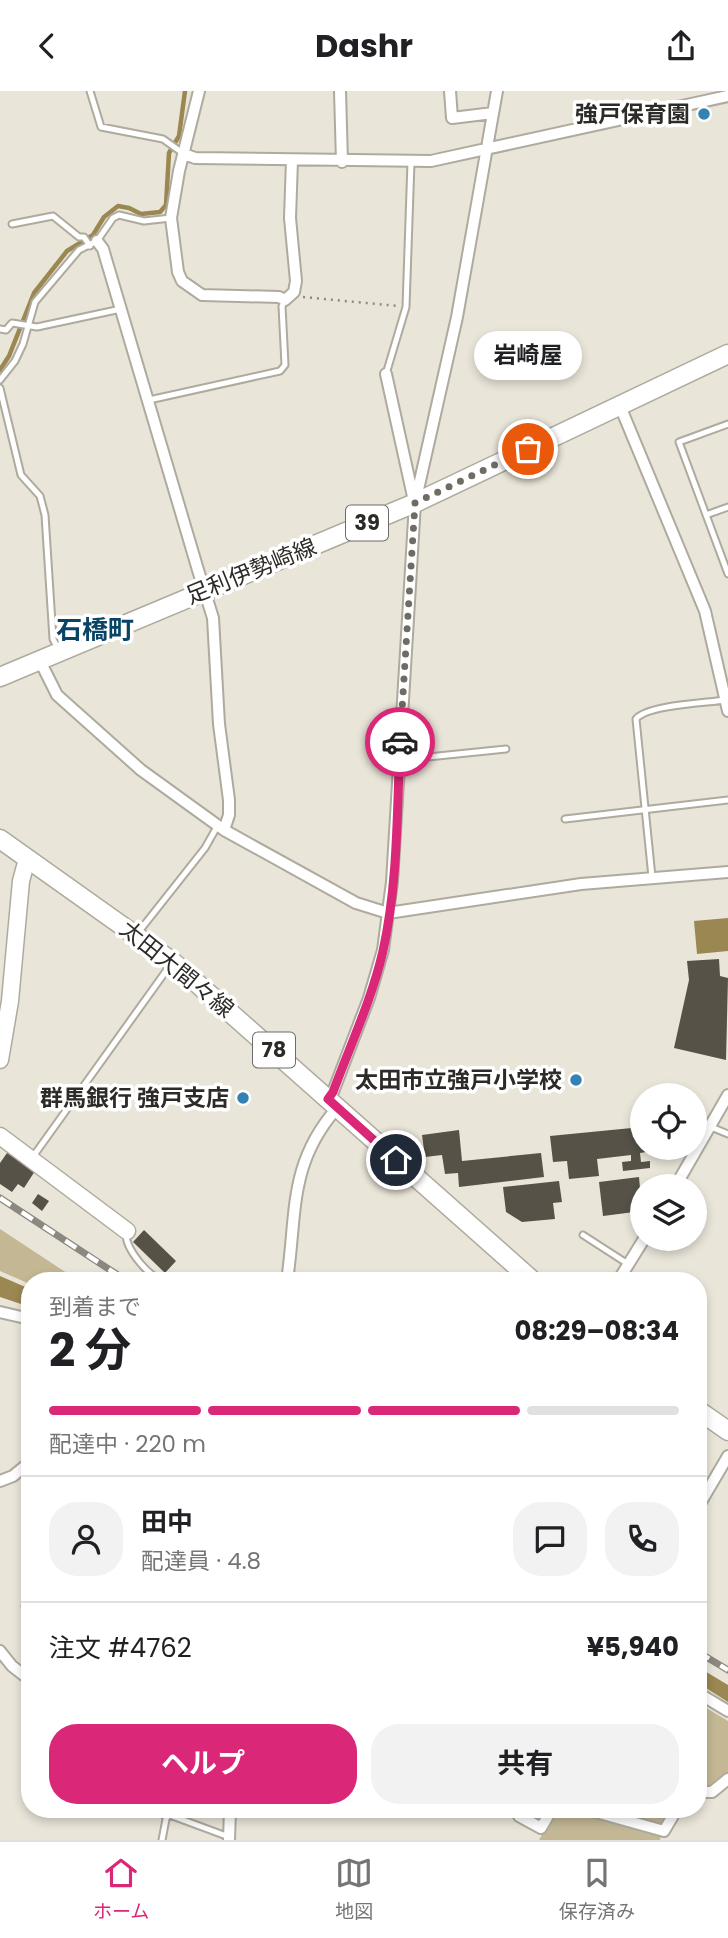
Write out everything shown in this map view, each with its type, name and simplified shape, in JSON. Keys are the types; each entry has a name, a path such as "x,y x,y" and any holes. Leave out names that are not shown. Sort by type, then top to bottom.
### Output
{"main road":[{"name":"足利伊勢崎線","path":"0,677 415,503 728,354"},
{"name":"太田大間々線","path":"0,839 173,962 523,1272"},
{"path":"0,1060 10,1000 21,881 27,859"},
{"path":"0,1136 127,1231"},
{"path":"707,1416 728,1431"}],"street":[{"path":"199,91 171,218 178,272 182,281 202,295 290,296 296,281 290,218 292,160"},
{"path":"340,91 342,162"},
{"path":"450,91 452,118 493,113"},
{"path":"288,1272 298,1179 332,1104 333,1092 369,998 383,950 388,913 415,503 457,317 497,91"},
{"path":"184,154 195,158 411,162 487,151 728,96"},
{"path":"94,244 103,249 213,618 219,724 229,800 229,815 221,828"},
{"path":"386,374 415,503"},
{"path":"620,406 705,611 727,706"},
{"path":"40,661 57,695 69,708 141,770 221,828 356,903 388,913 581,884 728,872"},
{"path":"683,1174 728,1095"},
{"path":"624,1272 637,1251"},
{"path":"0,1312 21,1317"},
{"path":"707,1492 728,1456"},
{"path":"0,1481 21,1469"},
{"path":"0,1651 21,1673"},
{"path":"707,1698 728,1711"},
{"path":"707,1792 712,1792 728,1779"},
{"path":"230,1818 230,1839"},
{"path":"523,1818 541,1828"},
{"path":"536,1840 547,1818"},
{"path":"612,1818 663,1835 672,1818"}],"lane":[{"path":"90,91 102,127 163,139 184,154"},
{"path":"386,374 406,307 411,162"},
{"path":"0,380 15,361 35,302 79,250 94,244 113,218 119,215 145,221 171,218"},
{"path":"12,224 53,216 79,237 84,237 94,244"},
{"path":"149,400 280,372 285,365 282,306 290,296"},
{"path":"0,329 6,330 12,323 28,327 121,309"},
{"path":"0,388 21,475 40,496 45,515 53,639 59,652"},
{"path":"728,424 679,442 728,574"},
{"path":"706,515 728,507"},
{"path":"652,877 634,725 640,714 727,706"},
{"path":"399,759 506,749"},
{"path":"565,819 728,800"},
{"path":"137,934 221,828"},
{"path":"32,1158 173,962"},
{"path":"711,1127 728,1134"},
{"path":"127,1231 127,1243 150,1272"},
{"path":"583,1235 628,1265"},
{"path":"162,1840 163,1818"},
{"path":"178,1818 230,1839"}],"path":[{"path":"290,296 406,307"}],"shaded area":[{"path":"728,918 728,951 697,954 694,921"},
{"path":"0,1229 65,1272 21,1272 21,1280 0,1271"},
{"path":"0,1276 21,1285 21,1304 0,1297"},
{"path":"707,1672 728,1685 728,1702 707,1689"},
{"path":"707,1708 728,1721 728,1775 721,1784 707,1788"},
{"path":"551,1818 608,1818 662,1831 660,1840 539,1840"},
{"path":"636,1818 669,1818 663,1827"}],"building":[{"path":"719,959 720,976 728,978 726,1060 674,1048 689,980 687,961"},
{"path":"630,1128 630,1155 597,1159 599,1176 569,1179 567,1161 553,1162 550,1136"},
{"path":"459,1130 462,1161 541,1153 544,1177 459,1187 458,1173 445,1174 442,1155 425,1157 422,1135"},
{"path":"7,1153 35,1171 24,1188 18,1184 12,1192 0,1184 0,1163"},
{"path":"650,1161 650,1168 623,1171 622,1162"},
{"path":"630,1178 630,1213 603,1216 599,1182"},
{"path":"559,1181 562,1202 553,1203 555,1219 522,1222 506,1212 503,1187"},
{"path":"38,1194 49,1201 42,1211 32,1203"},
{"path":"144,1230 176,1261 164,1272 133,1242"}],"waterway":[{"path":"0,370 9,356 34,293 67,251 93,235 104,217 118,206 141,214 160,212 166,205 169,153 179,136 185,91"}],"railway":[{"path":"0,1198 113,1272"},
{"path":"707,1657 728,1670"}],"way so far":[{"path":"400,742 415,503 528,449"}],"place":[{"name":"強戸保育園","path":"704,114"},
{"name":"岩崎屋","path":"528,449"},
{"name":"太田市立強戸小学校","path":"576,1080"},
{"name":"群馬銀行 強戸支店","path":"243,1098"}],"district":[{"name":"石橋町","path":"95,630"}],"route":[{"path":"396,1160 328,1099 369,998 383,950 392,881 400,742"}]}
